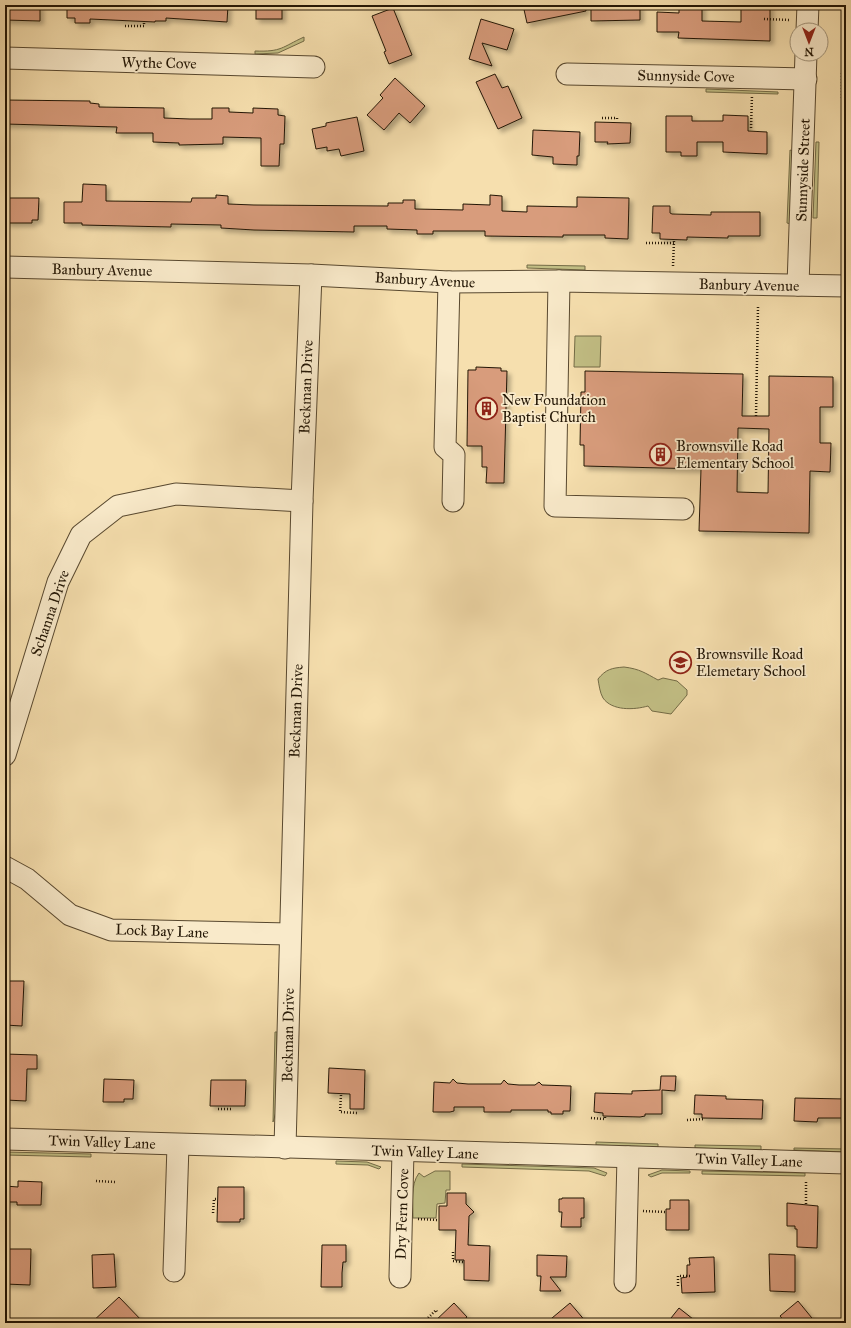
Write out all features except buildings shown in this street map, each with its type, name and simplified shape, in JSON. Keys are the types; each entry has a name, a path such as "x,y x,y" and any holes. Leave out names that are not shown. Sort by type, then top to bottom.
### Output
{"street":[{"path":"801,22 808,5"},
{"name":"Wythe Cove","path":"5,58 314,67"},
{"name":"Sunnyside Street","path":"798,285 806,62"},
{"name":"Sunnyside Cove","path":"566,74 806,79"},
{"name":"Banbury Avenue","path":"5,267 311,275 449,282 519,283 559,281 846,286"},
{"name":"Beckman Drive","path":"285,1148 302,501 311,275"},
{"path":"559,281 555,506 683,509"},
{"path":"449,282 445,447 454,455 453,501"},
{"name":"Schanna Drive","path":"5,755 58,582 81,534 118,506 176,494 302,501"},
{"name":"Lock Bay Lane","path":"5,867 27,879 70,915 112,930 290,934"},
{"name":"Twin Valley Lane","path":"5,1140 846,1163"},
{"path":"174,1270 178,1145"},
{"name":"Dry Fern Cove","path":"400,1277 403,1151"},
{"path":"625,1282 628,1157"}],"path":[{"path":"845,10 844,32 846,33"},
{"path":"764,19 789,23"},
{"path":"125,26 144,26 144,23"},
{"path":"842,73 842,99 845,99"},
{"path":"751,128 752,95"},
{"path":"602,118 617,118 617,121"},
{"path":"842,150 843,137"},
{"path":"646,243 674,242 673,267"},
{"path":"756,416 758,307"},
{"path":"341,1095 340,1112 357,1113"},
{"path":"218,1109 233,1110"},
{"path":"591,1118 605,1119 605,1117"},
{"path":"687,1120 705,1119"},
{"path":"806,1179 806,1204"},
{"path":"96,1181 114,1182 114,1184"},
{"path":"214,1213 214,1199 216,1199"},
{"path":"638,1211 665,1212"},
{"path":"413,1219 438,1220"},
{"path":"453,1252 453,1261 463,1262"},
{"path":"678,1286 678,1276 690,1276"},
{"path":"426,1320 436,1310 437,1312"}],"shaded area":[{"path":"304,37 304,41 278,53 255,54 255,51 277,50"},
{"path":"706,89 778,92 778,94 706,92"},
{"path":"816,142 819,142 817,218 813,218"},
{"path":"790,150 793,151 791,224 787,223"},
{"path":"527,265 585,266 585,270 527,268"},
{"path":"575,336 601,336 600,367 574,367"},
{"path":"624,667 646,673 658,680 663,678 677,681 687,690 687,695 671,714 652,711 648,706 630,709 612,705 603,698 598,679 610,670"},
{"path":"275,1032 277,1032 276,1112 273,1122"},
{"path":"596,1142 658,1144 658,1147 596,1145"},
{"path":"695,1145 761,1146 761,1150 695,1148"},
{"path":"794,1148 846,1149 846,1152 794,1150"},
{"path":"5,1152 91,1154 91,1157 5,1155"},
{"path":"336,1161 367,1162 381,1167 379,1169 368,1165 336,1164"},
{"path":"462,1164 594,1168 607,1173 605,1176 589,1171 462,1167"},
{"path":"662,1170 690,1171 690,1173 662,1173 651,1177 648,1175"},
{"path":"435,1171 450,1171 450,1190 446,1190 445,1203 437,1204 436,1218 413,1218 413,1189 416,1178 419,1173 424,1177"},
{"path":"702,1171 805,1173 805,1176 702,1174"}],"place":[{"name":"New Foundation Baptist Church","path":"487,409"},
{"name":"Brownsville Road Elementary School","path":"661,455"},
{"name":"Brownsville Road Elemetary School","path":"680,663"}]}
